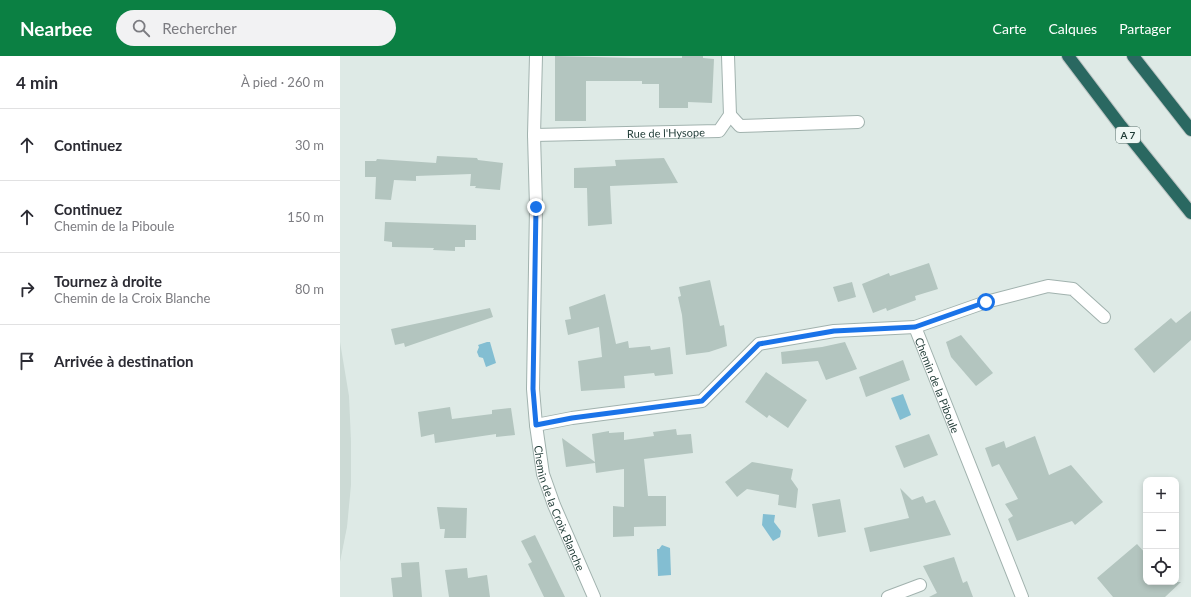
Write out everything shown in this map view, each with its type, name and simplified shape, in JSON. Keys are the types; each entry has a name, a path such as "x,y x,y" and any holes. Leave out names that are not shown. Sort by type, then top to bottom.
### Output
{"highway":[{"name":"A 7","path":"1068,56 1121,126 1191,213"},
{"path":"1133,56 1191,130"}],"street":[{"name":"Chemin de la Croix Blanche","path":"536,56 534,135 536,207 533,389 536,425 543,474 554,505 594,597"},
{"path":"728,56 730,115 740,126 858,122"},
{"name":"Rue de l'Hysope","path":"534,135 719,131 730,115"},
{"path":"915,327 986,302 1048,286 1073,289 1104,318"},
{"name":"Chemin de la Piboule","path":"536,425 572,418 702,401 759,344 834,331 915,327 1022,597"},
{"path":"888,597 920,585"}],"shaded area":[{"path":"340,342 349,396 351,485 347,527 340,562"}],"water":[{"path":"490,342 496,363 486,367 483,358 479,357 477,352 479,347 478,345"},
{"path":"903,394 911,415 900,420 891,398"},
{"path":"763,514 775,515 774,522 781,531 780,537 773,541 762,525"},
{"path":"662,545 670,548 671,575 658,576 657,549 659,549"}],"building":[{"path":"555,56 682,58 682,56 703,56 703,58 714,59 712,103 688,102 688,108 659,108 659,84 642,84 642,81 586,81 586,121 555,121"},
{"path":"437,156 477,158 478,160 503,163 500,190 475,188 476,186 470,186 471,174 416,176 416,181 394,180 391,200 375,199 376,177 365,177 365,161 376,161 377,159 436,163"},
{"path":"664,158 678,183 610,186 612,224 588,226 587,188 574,188 574,168 616,166 615,160"},
{"path":"385,222 476,225 476,240 465,240 465,247 455,247 455,251 433,250 434,248 392,247 392,242 384,241"},
{"path":"929,263 938,289 915,296 916,300 887,311 886,308 873,313 862,284 889,273 890,276"},
{"path":"710,280 720,326 724,325 727,346 709,352 686,355 682,315 678,297 681,296 679,287"},
{"path":"852,282 856,297 838,302 833,287"},
{"path":"605,294 616,344 628,341 629,348 650,346 651,350 670,347 673,374 655,376 654,373 624,376 625,388 581,391 578,361 602,357 599,327 568,335 565,320 571,319 569,307"},
{"path":"490,308 493,317 405,347 404,343 395,345 391,329"},
{"path":"1191,311 1191,340 1154,373 1134,349 1171,318 1176,323"},
{"path":"961,335 993,373 976,386 951,357 946,342"},
{"path":"845,342 857,369 826,380 818,361 782,364 781,352 822,347"},
{"path":"903,360 910,380 866,397 859,377"},
{"path":"766,372 807,400 788,428 769,415 767,418 745,402"},
{"path":"450,407 452,419 492,414 492,410 511,408 515,435 496,437 496,434 435,443 434,434 421,437 418,412"},
{"path":"676,429 677,435 691,434 693,453 644,459 648,496 666,496 666,526 634,527 634,536 613,537 613,506 624,507 624,469 596,473 595,463 566,467 562,438 595,462 592,434 609,431 609,433 624,432 624,440 654,436 653,432"},
{"path":"929,434 938,455 904,468 895,446"},
{"path":"1035,436 1049,475 1071,465 1103,502 1075,525 1072,521 1017,541 1008,519 1013,516 1005,504 1018,499 999,464 992,467 985,448 1004,441 1006,448"},
{"path":"752,462 793,469 791,479 798,489 796,508 778,505 779,495 747,489 737,497 725,482"},
{"path":"900,488 912,500 923,496 926,503 935,500 951,535 870,552 864,528 909,518"},
{"path":"840,499 846,532 818,537 812,504"},
{"path":"437,507 467,508 466,538 444,538 445,529 440,529"},
{"path":"535,535 565,597 544,597 528,564 532,562 521,541"},
{"path":"1137,544 1143,551 1143,585 1178,585 1165,597 1113,597 1097,578"},
{"path":"954,557 963,583 967,581 973,597 929,597 937,593 923,566"},
{"path":"419,562 422,597 393,597 391,578 402,577 401,563"},
{"path":"467,568 468,578 487,575 490,597 449,597 445,570"}],"route":[{"path":"536,207 533,389 536,425 572,418 702,401 759,344 834,331 915,327 986,302"}]}
